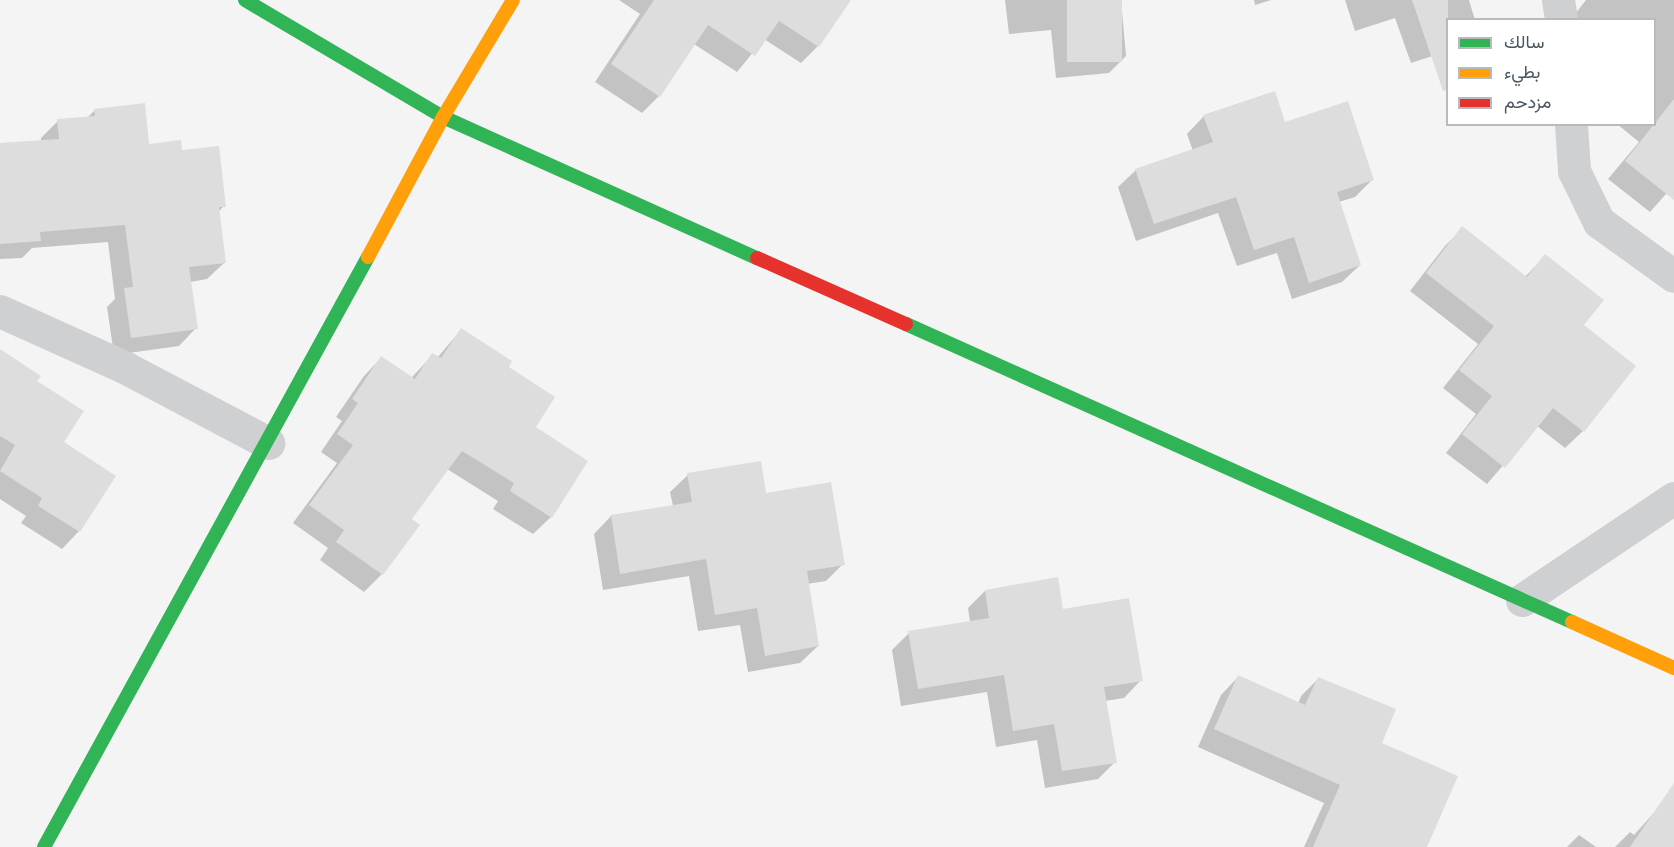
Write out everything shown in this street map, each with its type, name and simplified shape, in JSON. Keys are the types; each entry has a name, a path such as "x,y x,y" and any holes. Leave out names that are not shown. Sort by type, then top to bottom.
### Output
{"street":[{"path":"245,0 443,117 1674,668"},
{"path":"44,847 268,443 443,117 513,0"},
{"path":"1558,0 1561,18"},
{"path":"1571,126 1574,171 1599,222 1674,276"},
{"path":"0,311 126,368 268,443"},
{"path":"1522,600 1674,498"}],"building":[{"path":"654,0 851,0 819,47 779,21 755,56 708,25 660,97 611,64"},
{"path":"1067,0 1122,0 1122,62 1067,62"},
{"path":"1412,0 1448,0 1446,90 1443,91"},
{"path":"1275,91 1285,122 1348,101 1374,180 1337,192 1361,265 1309,283 1294,237 1254,250 1236,197 1154,224 1135,169 1213,142 1203,115"},
{"path":"1674,99 1674,200 1625,161 1653,126 1656,126 1656,122"},
{"path":"145,103 149,144 181,140 182,150 219,146 226,207 219,207 226,263 189,267 198,329 131,338 124,288 133,287 125,225 40,232 41,241 0,244 0,143 59,139 57,119 95,116 94,109"},
{"path":"1462,226 1527,277 1545,254 1604,300 1584,325 1636,366 1584,432 1553,408 1505,468 1462,434 1492,396 1459,370 1494,326 1426,273"},
{"path":"461,328 512,361 509,367 555,397 536,427 588,461 552,518 510,491 514,483 462,451 412,519 420,525 383,575 336,542 344,530 309,505 353,445 337,434 358,403 352,399 381,356 415,379 432,353 441,358"},
{"path":"0,349 41,376 37,381 84,411 64,442 116,476 80,532 38,506 42,498 0,471 15,445 0,436"},
{"path":"761,461 766,493 831,482 845,565 807,571 819,646 765,656 757,608 715,615 706,559 620,574 611,515 692,502 687,473"},
{"path":"1058,577 1063,609 1129,598 1143,681 1104,687 1117,763 1062,771 1054,724 1013,731 1004,675 918,689 908,631 989,618 985,590"},
{"path":"1238,675 1305,705 1318,677 1396,709 1382,743 1458,776 1427,847 1313,847 1340,785 1214,729"},
{"path":"1674,783 1674,847 1630,847"}],"traffic: fast":[{"path":"245,0 443,117 757,258"},
{"path":"44,847 368,257"},
{"path":"906,324 1572,622"}],"traffic: slow":[{"path":"368,257 443,117 513,0"},
{"path":"1572,622 1674,668"}],"traffic: jam":[{"path":"757,258 906,324"}]}
